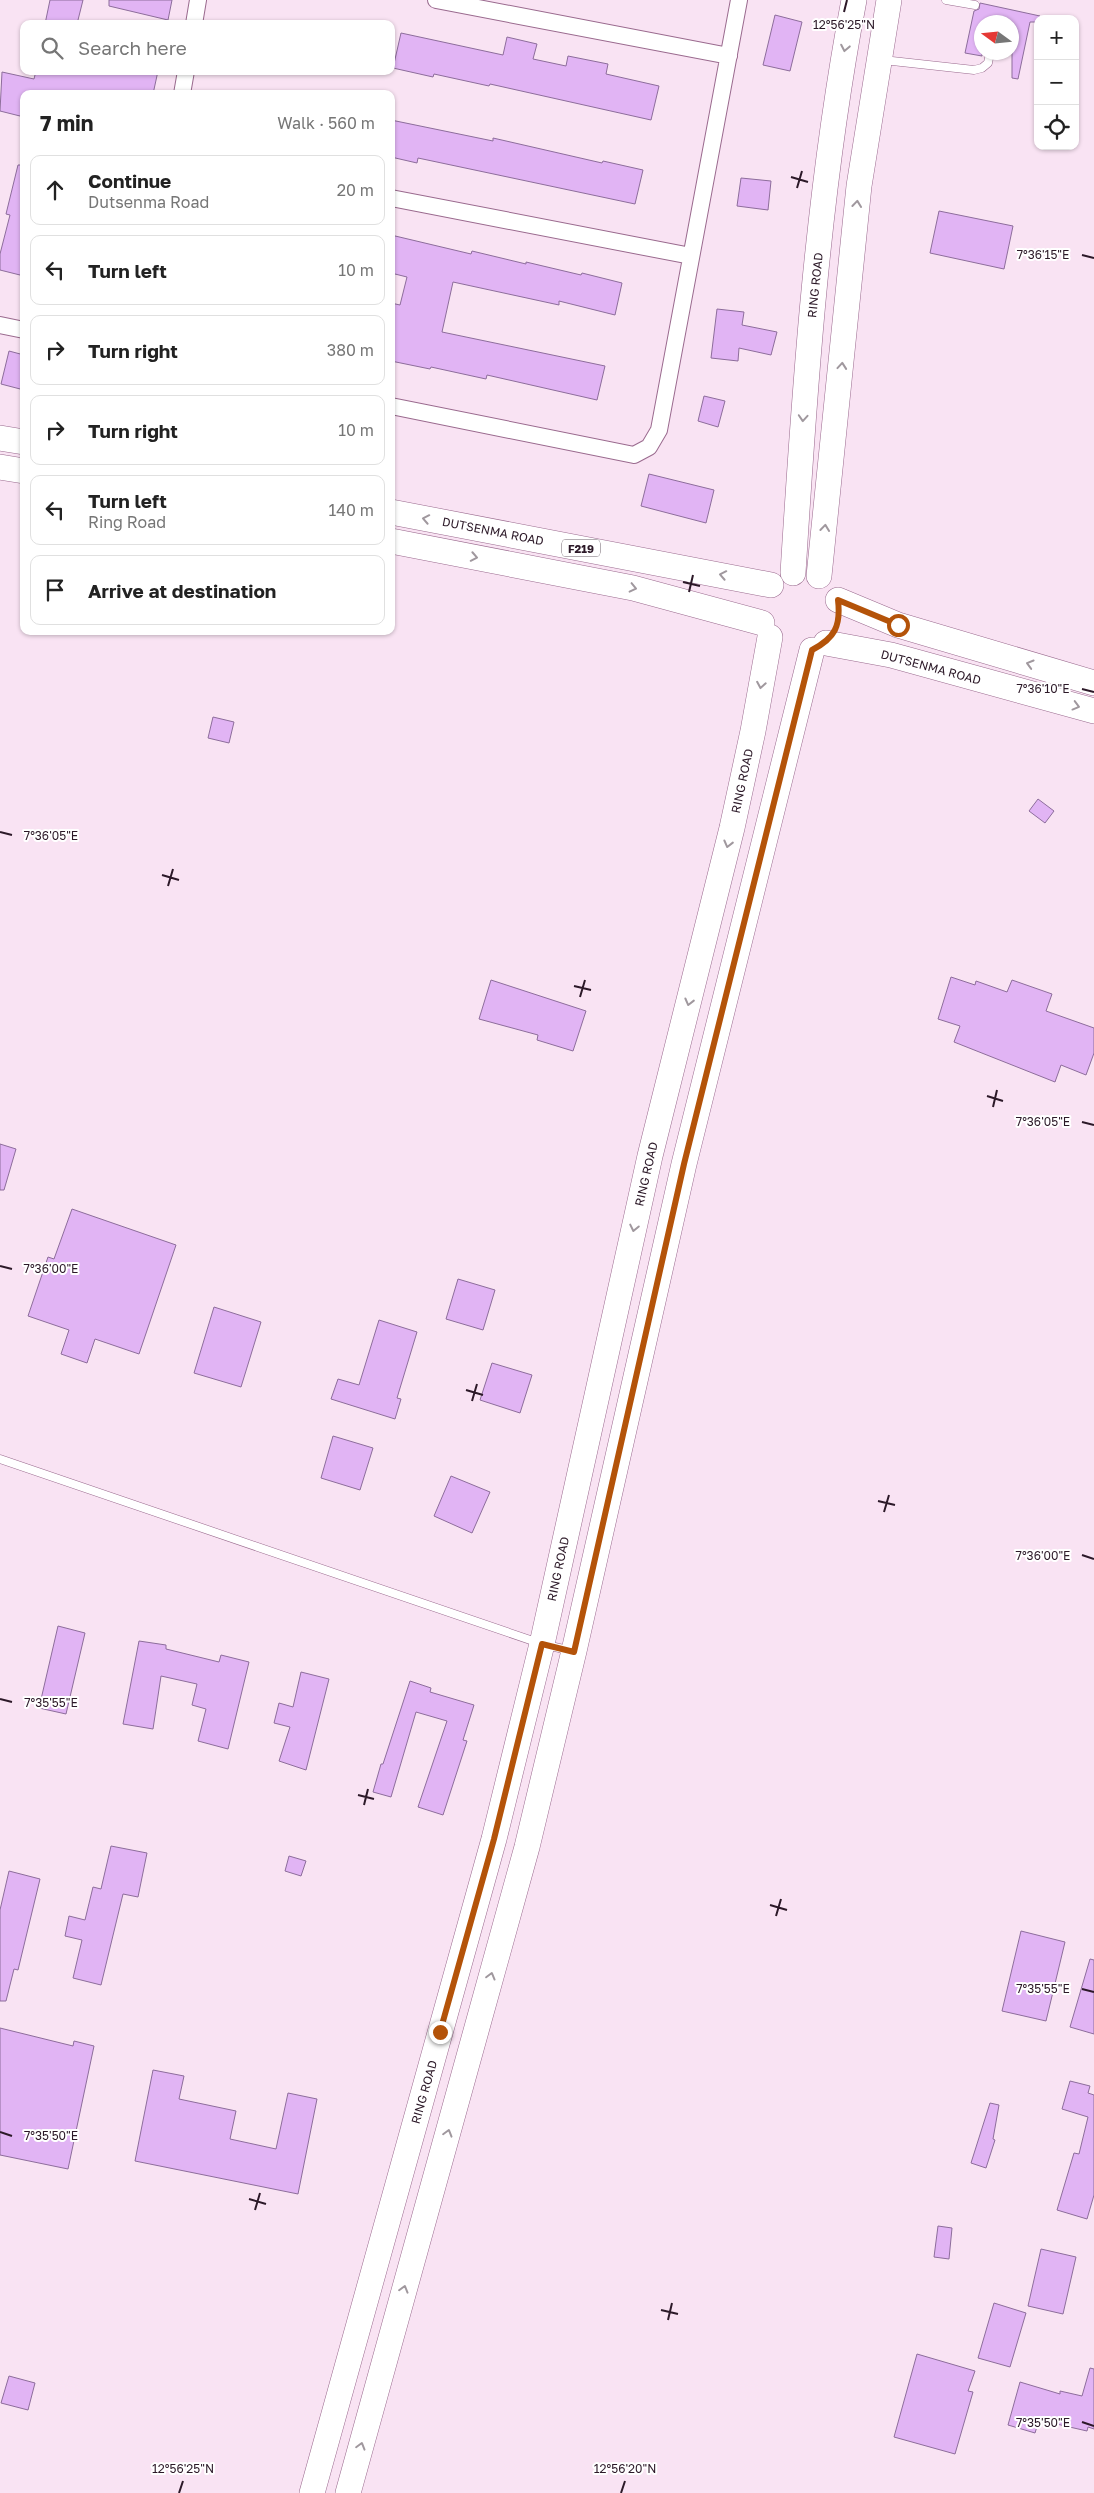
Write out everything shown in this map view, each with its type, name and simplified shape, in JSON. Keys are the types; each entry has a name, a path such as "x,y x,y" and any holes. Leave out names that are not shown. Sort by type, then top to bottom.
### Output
{"main road":[{"name":"RING ROAD","path":"793,572 804,397 825,182 840,74 854,0"},
{"path":"819,576 859,186 889,0"},
{"path":"0,438 20,441"},
{"path":"0,467 20,470"},
{"name":"DUTSENMA ROAD","path":"395,513 771,585"},
{"name":"F219","path":"395,543 633,588 766,630 782,647 797,652 819,646"},
{"path":"348,2493 527,1847 574,1652 684,1164 819,646 836,631 840,616 838,600 831,586 819,576 806,572 793,572 781,577 771,585 764,596 761,610 766,630"},
{"path":"838,600 898,625 1094,682"},
{"name":"RING ROAD","path":"312,2493 491,1848 542,1644 650,1156 732,828 753,732 766,630"},
{"name":"DUTSENMA ROAD","path":"819,646 891,655 1094,711"}],"street":[{"path":"195,20 198,0"},
{"path":"436,0 729,56"},
{"path":"395,407 634,456 649,447 659,430 739,0"},
{"path":"183,90 185,75"},
{"path":"395,199 691,256"},
{"path":"0,326 20,329"}],"lane":[{"path":"946,0 975,5"},
{"path":"879,59 974,70 982,68 989,60"},
{"path":"0,1459 542,1644 574,1652"}],"building":[{"path":"50,0 83,0 78,20 46,20"},
{"path":"109,0 172,0 168,20 109,6"},
{"path":"980,3 1035,15 1034,22 1030,22 1018,79 1012,78 1012,60 1019,60 1019,15 974,15 974,55 965,53 974,11 979,9"},
{"path":"775,15 802,22 790,71 763,65"},
{"path":"401,33 503,55 507,37 537,44 533,59 566,66 568,56 608,64 606,74 659,86 651,120 490,84 489,86 434,74 433,77 395,68 395,59"},
{"path":"2,72 34,79 35,75 157,75 154,90 20,90 20,116 0,111"},
{"path":"395,121 493,141 493,138 602,163 603,161 643,170 635,204 418,158 417,163 395,158"},
{"path":"18,165 20,165 20,275 0,270 0,254 10,215 6,214"},
{"path":"741,178 771,181 768,210 737,206"},
{"path":"939,211 1013,226 1004,269 930,253"},
{"path":"395,236 471,254 472,251 622,283 615,315 559,301 559,305 453,282 442,332 605,366 597,400 487,375 486,379 431,367 430,369 395,362 395,304 400,305 407,277 395,274"},
{"path":"717,309 744,312 742,325 777,332 771,355 739,348 738,361 711,358"},
{"path":"9,351 20,354 20,389 1,384"},
{"path":"704,396 725,401 718,427 698,421"},
{"path":"649,474 714,490 706,523 641,506"},
{"path":"213,717 234,722 229,743 208,738"},
{"path":"1038,799 1054,811 1045,823 1029,811"},
{"path":"951,977 975,985 976,981 1007,992 1012,980 1052,994 1046,1011 1094,1028 1094,1053 1086,1075 1061,1065 1055,1082 954,1042 960,1026 938,1019"},
{"path":"491,980 586,1011 573,1051 537,1040 538,1035 479,1019"},
{"path":"0,1144 16,1149 4,1190 0,1190"},
{"path":"72,1209 176,1245 139,1354 95,1339 87,1363 61,1354 69,1330 28,1316 48,1257 54,1259"},
{"path":"458,1279 495,1290 483,1330 446,1319"},
{"path":"214,1307 261,1322 241,1387 194,1373"},
{"path":"379,1320 417,1332 397,1398 401,1399 395,1419 331,1399 338,1379 359,1385"},
{"path":"492,1363 532,1375 520,1413 480,1400"},
{"path":"333,1436 373,1448 360,1490 321,1478"},
{"path":"451,1476 490,1492 472,1533 434,1516"},
{"path":"58,1626 85,1633 66,1714 39,1708"},
{"path":"139,1641 166,1645 166,1649 219,1662 221,1655 249,1662 228,1749 198,1741 206,1709 192,1705 197,1684 161,1676 153,1729 123,1724"},
{"path":"301,1672 329,1679 306,1770 279,1761 290,1727 274,1723 279,1703 293,1707"},
{"path":"410,1681 431,1688 430,1692 474,1705 463,1740 467,1741 443,1815 418,1807 447,1721 416,1712 391,1797 373,1792"},
{"path":"111,1846 147,1853 138,1897 123,1894 101,1985 73,1978 82,1940 65,1936 69,1916 85,1920 93,1887 101,1889"},
{"path":"289,1856 306,1861 301,1876 285,1871"},
{"path":"9,1871 40,1879 18,1970 14,1969 6,2001 0,2001 0,1910"},
{"path":"1021,1931 1065,1942 1046,2021 1002,2011"},
{"path":"1090,1959 1094,1960 1094,2034 1070,2027"},
{"path":"0,2028 73,2046 74,2041 94,2046 68,2169 0,2155"},
{"path":"153,2070 184,2076 179,2099 236,2111 230,2139 276,2149 288,2093 317,2099 298,2194 135,2161"},
{"path":"1070,2081 1090,2086 1088,2093 1094,2095 1094,2195 1087,2219 1057,2210 1074,2153 1079,2154 1088,2117 1062,2109"},
{"path":"990,2103 999,2105 993,2139 995,2140 986,2168 971,2163"},
{"path":"938,2226 952,2228 949,2259 934,2257"},
{"path":"1041,2249 1076,2257 1063,2314 1028,2306"},
{"path":"994,2303 1026,2313 1010,2367 978,2358"},
{"path":"917,2354 975,2371 968,2391 973,2392 955,2454 894,2437"},
{"path":"1090,2368 1094,2369 1094,2429 1088,2427 1087,2431 1039,2420 1035,2433 1008,2425 1020,2382 1060,2394 1060,2391 1082,2396"},
{"path":"9,2376 35,2383 28,2410 1,2403"}],"route":[{"path":"440,2032 494,1839 542,1644 574,1652 684,1164 812,650 826,643 836,631 840,616 838,600 898,625"}]}
